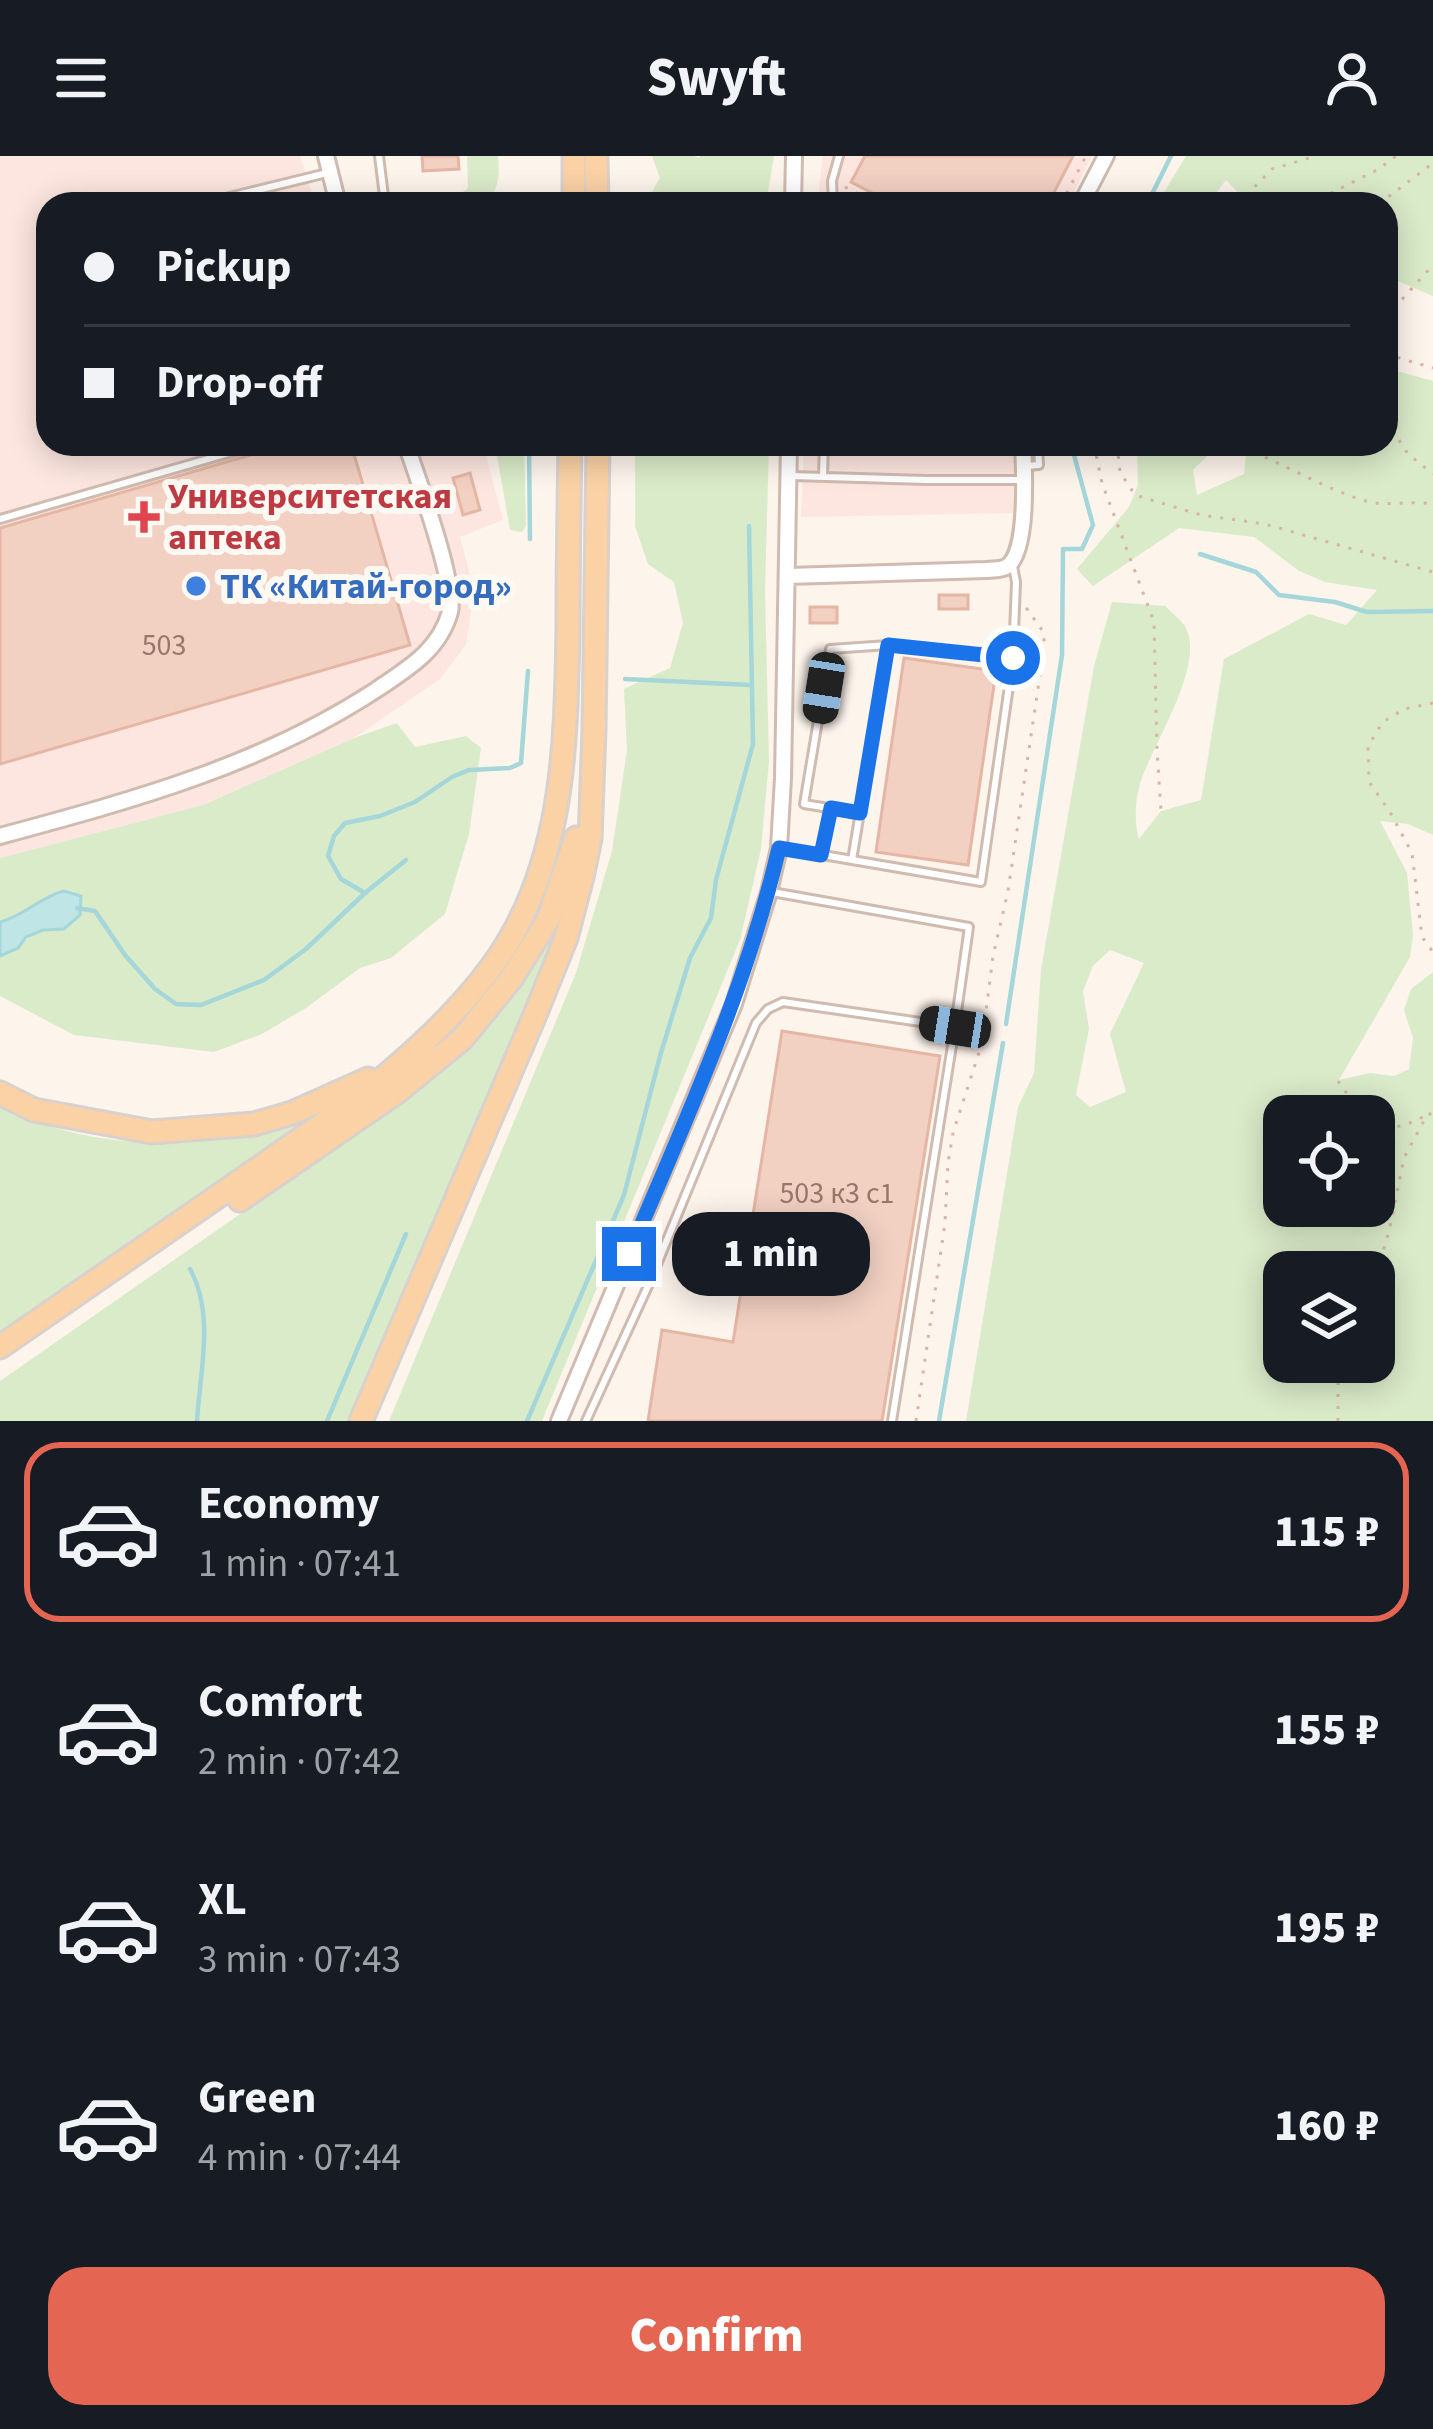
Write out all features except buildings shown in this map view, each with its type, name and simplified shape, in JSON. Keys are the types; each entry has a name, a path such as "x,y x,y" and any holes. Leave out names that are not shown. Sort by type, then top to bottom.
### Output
{"main road":[{"path":"572,156 574,192"},
{"path":"596,156 597,192"},
{"path":"0,1347 355,1102 409,1058 493,966 530,900 554,828 566,734 570,456"},
{"path":"361,1421 566,938 590,838 598,456"},
{"path":"0,1360 380,1105 462,1039 512,980 548,920 570,860 590,780"},
{"path":"0,1093 34,1110 99,1124 152,1132 202,1129 254,1124 292,1113 409,1058"}],"street":[{"path":"326,156 335,192"},
{"path":"793,192 794,156"},
{"path":"1087,192 1106,156"},
{"path":"0,836 179,784 257,755 318,727 411,666 440,639 452,607 448,578 410,456"},
{"path":"559,1421 734,1004 769,892 779,848 788,456"},
{"path":"788,576 1006,567 1020,542 1023,456"}],"lane":[{"path":"379,156 384,192"},
{"path":"832,192 839,156"},
{"path":"249,192 330,172"},
{"path":"0,518 218,456"},
{"path":"823,477 824,456"},
{"path":"788,476 1024,473 1039,465 1039,456"},
{"path":"779,848 981,882 1013,658 1016,582 1012,563"},
{"path":"860,813 804,804 830,649 888,645 1013,658"},
{"path":"853,860 888,645"},
{"path":"821,855 831,808"},
{"path":"769,892 969,927 892,1421"},
{"path":"586,1421 649,1284 756,1022 768,1009 783,1002 800,1003 955,1027"}],"path":[{"path":"1067,192 1086,156"},
{"path":"1249,192 1271,169 1316,156"},
{"path":"1337,192 1396,156"},
{"path":"1395,192 1433,163"},
{"path":"832,181 854,192"},
{"path":"1398,304 1433,265"},
{"path":"1398,358 1433,368"},
{"path":"1398,439 1408,454 1433,473"},
{"path":"1096,456 1102,483 1154,622 1161,811"},
{"path":"1119,456 1120,472 1136,495 1201,514 1264,524 1433,572"},
{"path":"1262,456 1371,503 1433,504"},
{"path":"916,1421 945,1222 948,1162 982,1043 1044,648 1044,633 1034,615 1015,597"},
{"path":"1433,703 1403,709 1382,722 1368,746 1369,782 1412,853 1422,937 1433,952"},
{"path":"1338,1081 1348,1095"},
{"path":"1395,1127 1430,1114"},
{"path":"1383,1251 1404,1158 1430,1114"},
{"path":"1338,1383 1338,1421"}],"shaded area":[{"path":"0,156 300,156 311,192 36,192 36,456 486,456 503,520 460,537 474,591 466,645 440,679 354,738 203,805 0,858"},
{"path":"823,156 1092,156 1074,192 818,192"},
{"path":"804,456 1017,456 1018,513 801,517"}],"green space":[{"path":"467,156 498,156 494,192 463,192 468,188"},
{"path":"652,156 774,156 768,192 652,192 660,178"},
{"path":"1186,156 1433,156 1433,296 1398,281 1398,192 1238,192 1226,180 1217,192 1164,192"},
{"path":"1398,371 1433,381 1433,835 1408,824 1380,821 1407,873 1413,935 1410,957 1339,1080 1370,1073 1394,1076 1409,1069 1413,1038 1404,1010 1411,989 1433,972 1433,1421 966,1421 1018,1107 1034,1073 1041,970 1094,666 1112,602 1165,606 1185,626 1190,642 1183,683 1138,790 1139,839 1161,811 1201,800 1224,659 1309,614 1346,625 1377,590 1325,582 1299,571 1254,537 1179,528 1093,586 1077,569 1129,507 1138,485 1137,456 1207,456 1193,470 1197,495 1244,474 1246,456 1398,456","holes":["1110,950 1144,963 1110,1034 1126,1092 1090,1107 1076,1095 1089,1029 1083,991 1093,966"]},
{"path":"497,456 524,456 526,526 522,532 510,530"},
{"path":"635,456 769,456 765,592 769,761 761,849 740,940 542,1421 389,1421 576,973 612,851 627,750 624,689 670,668 683,623 674,582 648,564 635,526"},
{"path":"397,723 415,747 466,736 481,748 469,834 445,914 391,958 360,968 262,1034 214,1052 74,1035 0,996 0,956 43,930 50,895 0,922 0,858 203,805"},
{"path":"568,904 541,982 348,1421 0,1421 0,1381 437,1077 517,993"},
{"path":"0,1107 85,1135 150,1142 215,1139 312,1120 0,1331"}],"water":[{"path":"64,891 81,896 80,915 64,929 26,937 18,948 0,956 0,922"}],"waterway":[{"path":"1153,192 1171,156"},
{"path":"529,456 530,539"},
{"path":"1006,1024 1062,655 1063,549 1082,549 1093,525 1074,456"},
{"path":"527,1421 624,1195 690,958 711,918 716,880 753,744 749,526"},
{"path":"1200,554 1256,572 1279,595 1335,602 1367,612 1433,611"},
{"path":"77,908 95,911 125,955 155,989 176,1004 201,1005 264,980 306,949 365,893 341,879 328,856 334,836 345,823 415,802 469,770 521,763 528,671"},
{"path":"625,679 751,685"},
{"path":"365,893 406,860"},
{"path":"939,1421 1003,1043"},
{"path":"327,1421 406,1234"},
{"path":"190,1269 204,1324 197,1421"}],"place":[{"name":"Университетская аптека","path":"144,517"},
{"name":"ТК «Китай-город»","path":"196,586"}],"route":[{"path":"629,1254 734,1004 779,848 821,855 831,808 860,813 888,645 1013,658"}]}
